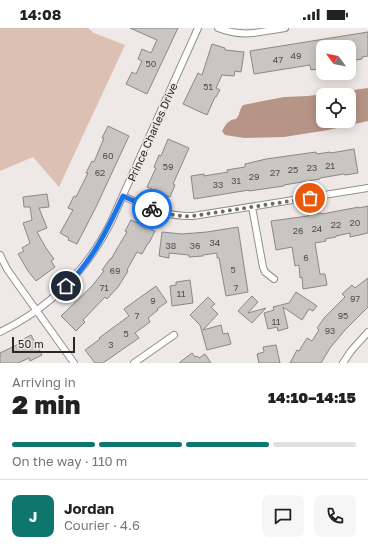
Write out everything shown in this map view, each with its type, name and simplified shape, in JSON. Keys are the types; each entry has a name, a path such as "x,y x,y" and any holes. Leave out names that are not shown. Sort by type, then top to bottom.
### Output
{"street":[{"name":"Prince Charles Drive","path":"0,332 37,311 61,291 75,277 95,250 107,231 198,28"},
{"path":"218,28 243,34 285,28"},
{"path":"123,196 160,212 181,216 201,216 368,188"},
{"path":"252,208 263,267 265,272 274,279"},
{"path":"0,255 7,269 74,363"},
{"path":"343,363 351,351 368,332"},
{"path":"134,363 174,335"}],"shaded area":[{"path":"0,28 88,28 94,33 125,45 59,187 33,157 0,171"},
{"path":"368,88 368,121 356,124 356,90"},
{"path":"316,95 316,128 337,128 284,137 244,138 225,135 222,131 229,122 236,119 243,105 284,97"}],"building":[{"path":"130,28 178,28 147,94 126,84 132,72 136,74 142,61 138,59 142,49 151,53 157,40"},
{"path":"368,32 368,56 356,60 356,40 318,40"},
{"path":"316,40 316,69 311,70 310,65 254,74 250,51"},
{"path":"212,44 225,48 225,50 244,52 241,72 235,71 234,76 222,75 216,88 220,90 215,97 207,115 183,104 198,73 202,75"},
{"path":"108,126 129,136 77,244 68,240 69,238 60,233 73,210 68,208 74,196 76,197 88,173 86,173 92,161 94,162 104,138 102,138"},
{"path":"168,139 189,148 173,184 175,185 170,197 147,187 156,168 154,167 159,155 161,156"},
{"path":"354,149 358,173 320,178 284,186 194,199 191,176 204,174 204,176 228,172 227,170 245,167 245,164 266,159 316,152 317,154 331,153"},
{"path":"47,194 49,207 39,208 47,228 37,232 54,259 51,261 55,267 36,281 18,254 24,251 22,248 30,243 23,223 32,220 30,207 24,207 23,197"},
{"path":"368,206 368,233 350,237 350,233 315,243 320,274 325,274 327,285 303,289 299,265 295,266 292,247 276,250 271,221"},
{"path":"131,220 155,231 142,254 137,252 118,287 107,299 105,297 83,320 85,322 76,331 61,316 92,286 104,271 102,270 111,259 127,232 125,231"},
{"path":"238,227 248,292 226,296 217,253 189,257 189,255 169,253 169,258 159,256 162,232 182,234"},
{"path":"368,278 368,307 345,330 330,348 321,363 290,363 297,350 299,351 307,338 312,341 319,330 317,328 325,317 345,297 342,294 352,285 355,288"},
{"path":"190,280 193,303 172,306 170,286 176,285 176,282"},
{"path":"156,286 167,302 148,318 150,322 135,333 139,338 103,363 95,363 85,350 129,316 124,309"},
{"path":"296,292 317,306 313,311 309,309 302,320 283,307 288,328 278,331 277,327 268,329 264,313 274,310 273,307 289,303"},
{"path":"252,296 258,302 248,313 266,308 252,323 238,311"},
{"path":"208,297 215,304 211,307 218,314 203,330 221,325 223,334 228,333 231,344 207,350 200,325 190,315"},
{"path":"31,335 42,355 30,361 29,358 18,363 0,363 0,353 21,343 20,341"},
{"path":"276,345 280,363 259,363 257,354 264,352 263,347"},
{"path":"192,353 195,357 197,356 199,358 205,354 211,363 179,363"}],"way so far":[{"path":"152,209 176,216 201,216 310,198"}],"route":[{"path":"66,286 79,272 95,250 107,231 123,196 152,209"}]}
